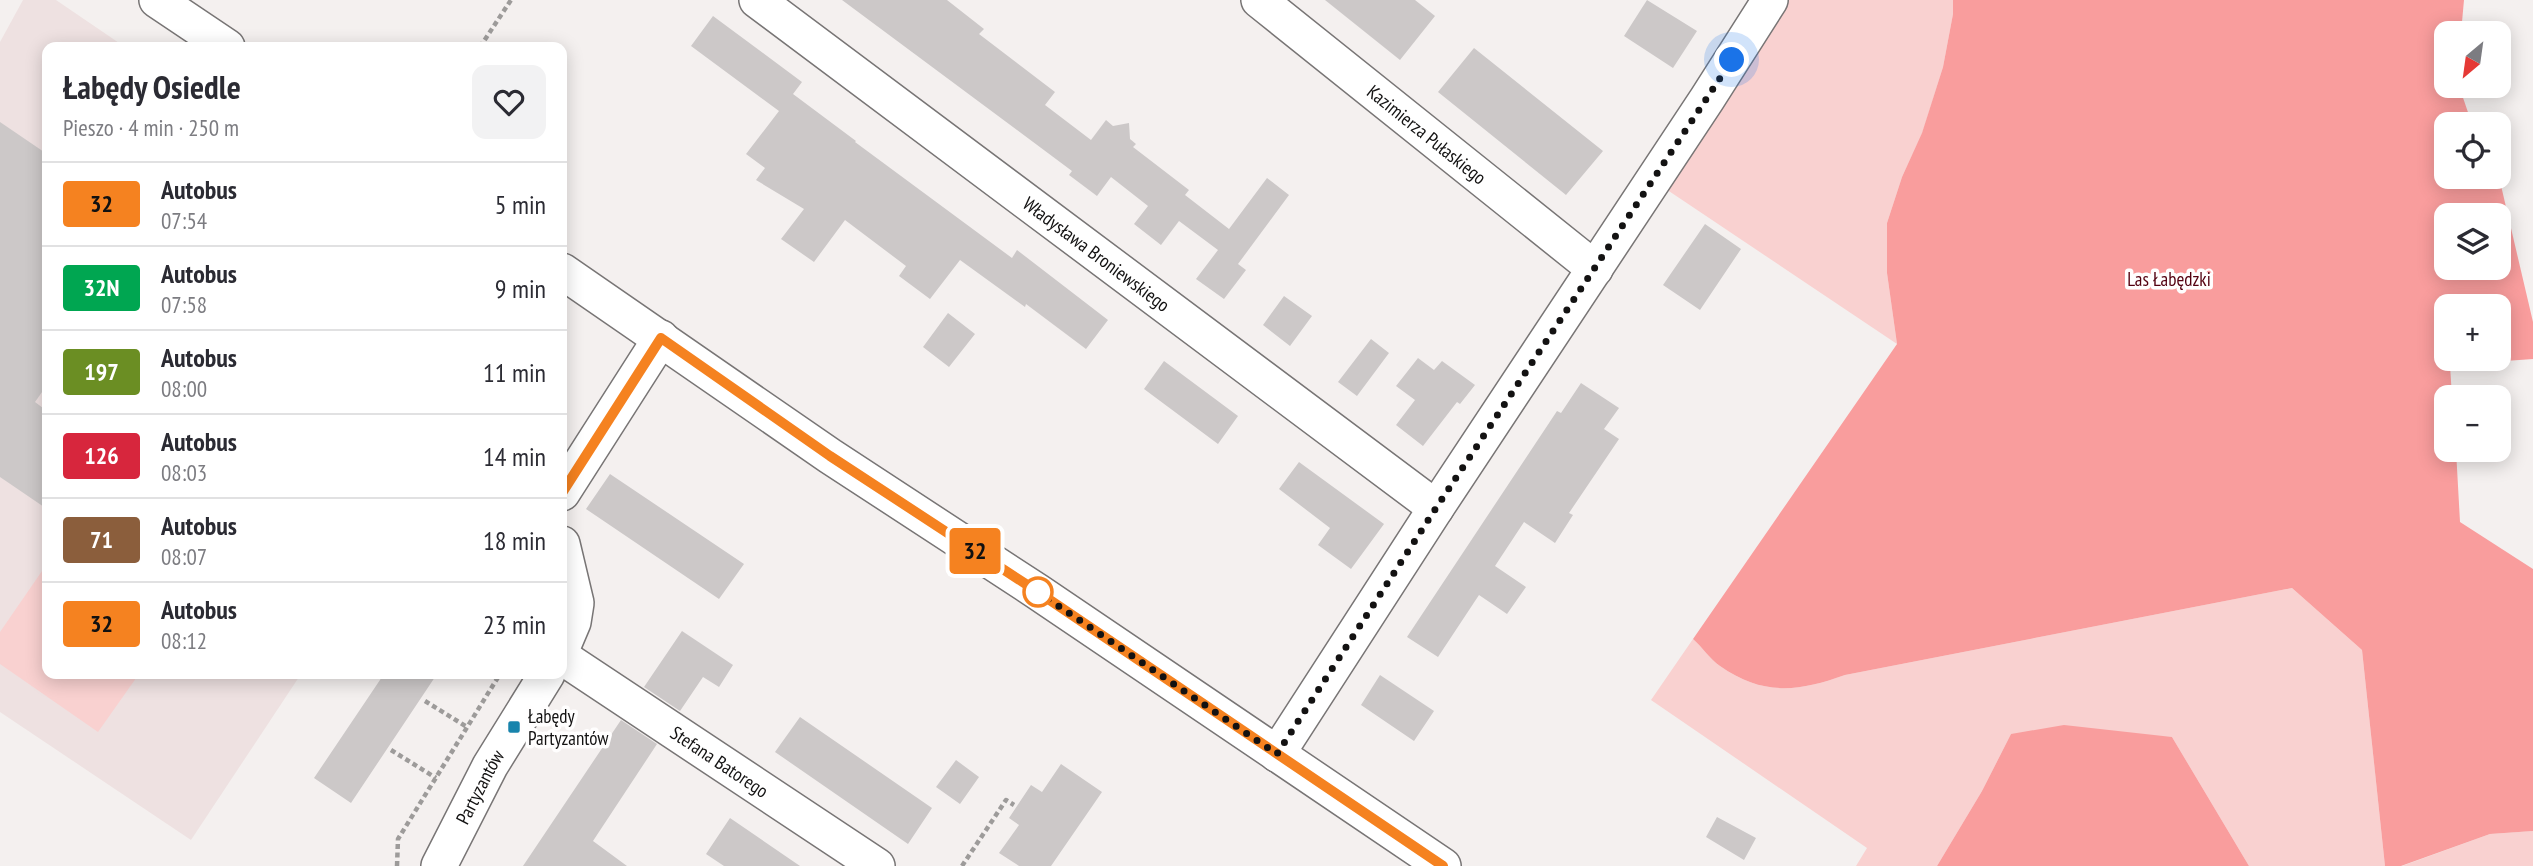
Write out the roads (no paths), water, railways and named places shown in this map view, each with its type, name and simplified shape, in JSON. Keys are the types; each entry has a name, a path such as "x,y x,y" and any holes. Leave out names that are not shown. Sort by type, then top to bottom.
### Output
{"street":[{"path":"157,0 220,42"},
{"name":"Władysława Broniewskiego","path":"757,0 1436,508"},
{"name":"Kazimierza Pułaskiego","path":"1259,0 1595,269"},
{"path":"1277,754 1770,0"},
{"path":"567,274 830,456 1038,592 1443,866"},
{"path":"567,485 661,338"},
{"path":"567,565 576,603 567,636"},
{"name":"Stefana Batorego","path":"567,660 877,866"},
{"name":"Partyzantów","path":"439,866 490,766 544,679"}],"place":[{"name":"Łabędy Partyzantów","path":"514,727"}],"park label":[{"name":"Las Łabędzki","path":"2169,279"}]}
